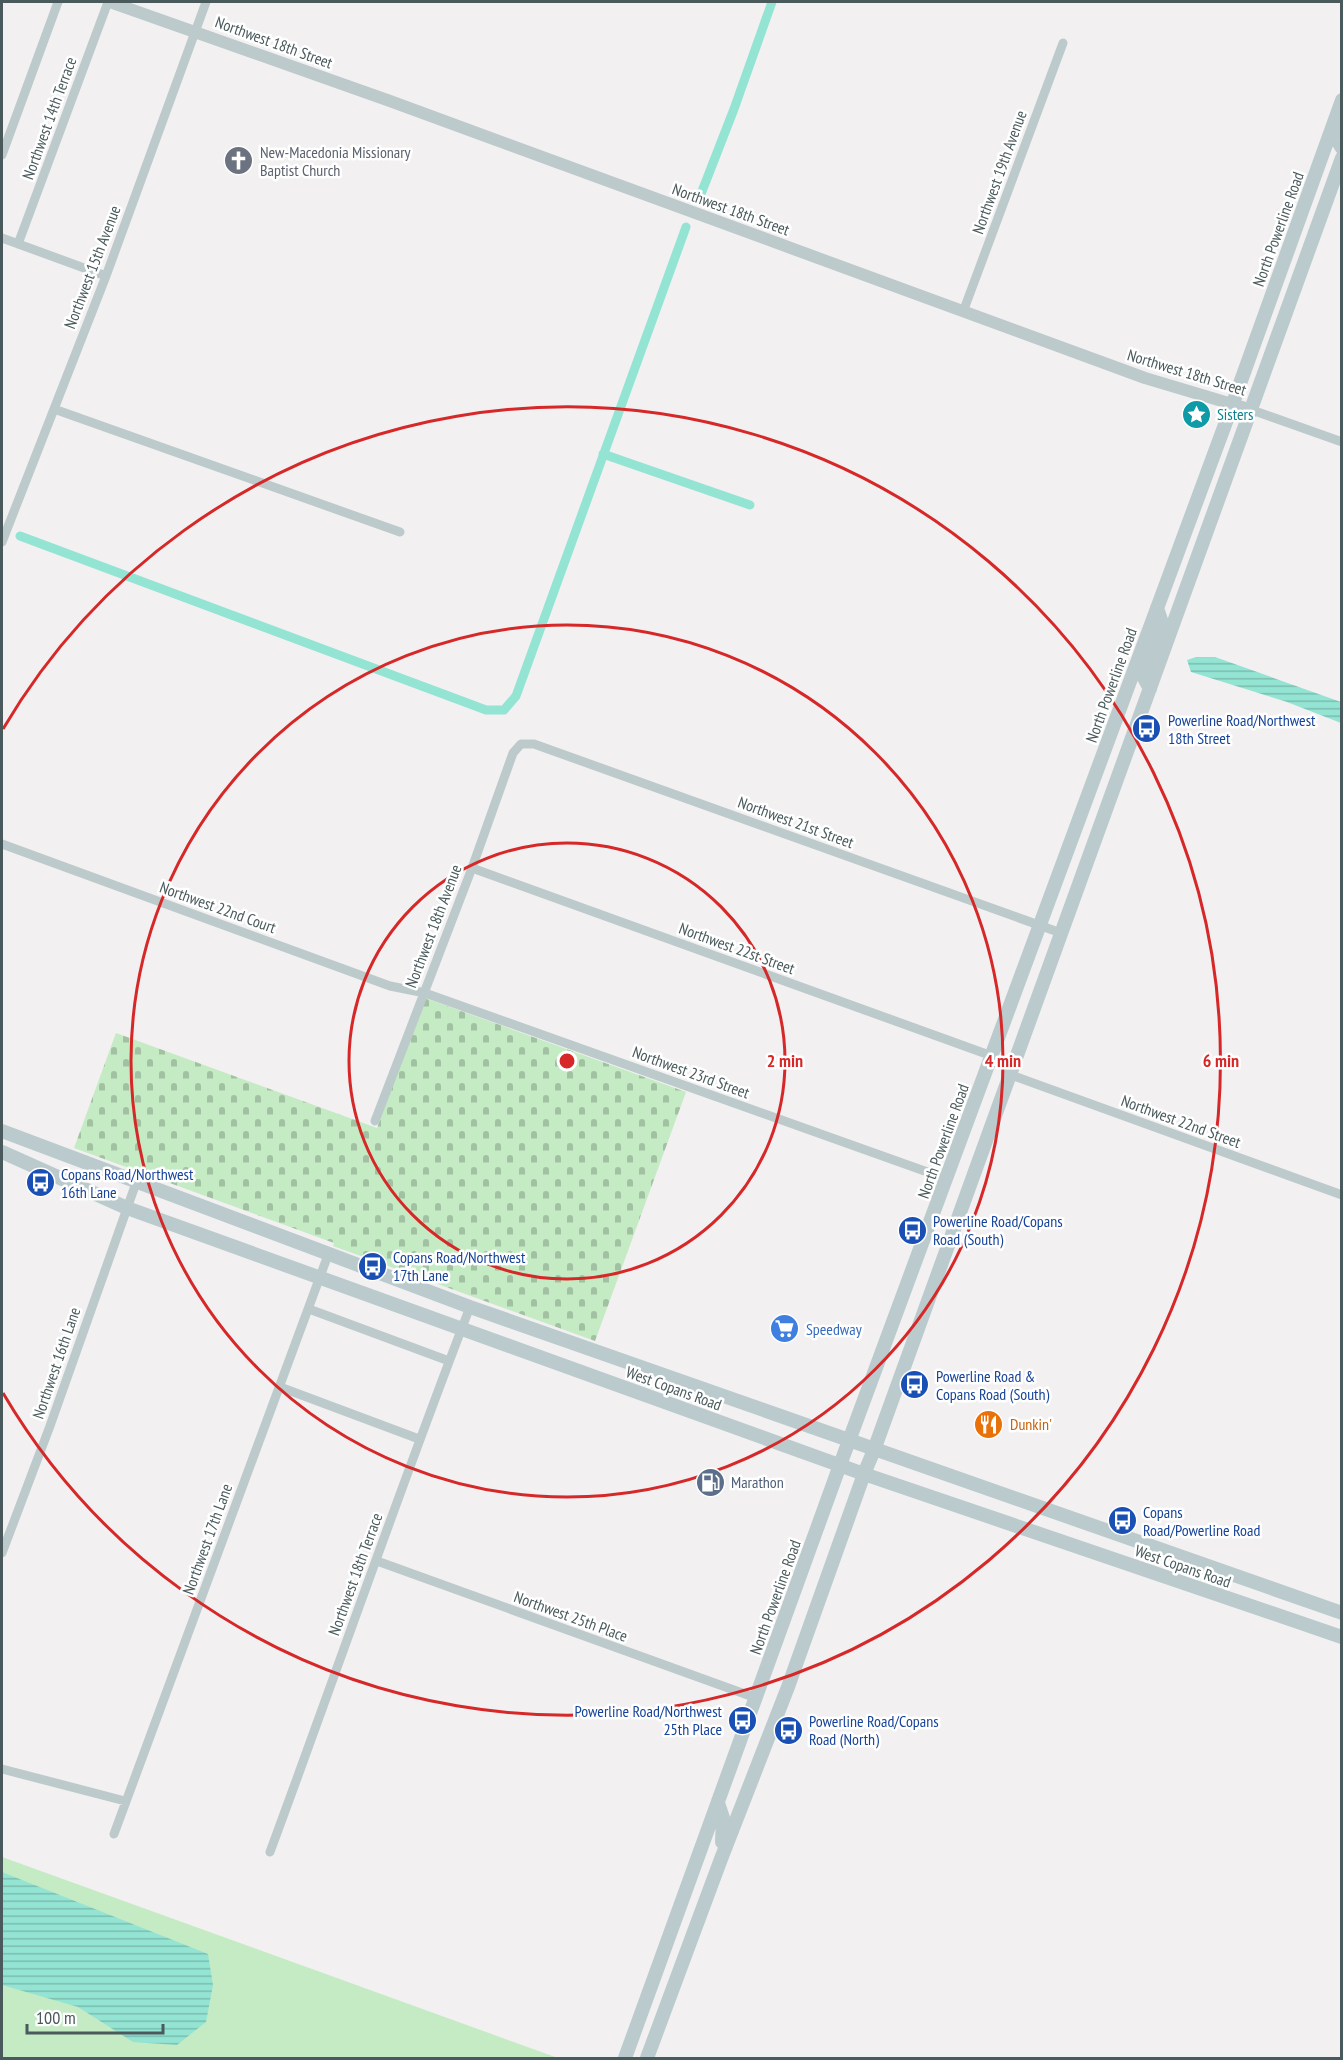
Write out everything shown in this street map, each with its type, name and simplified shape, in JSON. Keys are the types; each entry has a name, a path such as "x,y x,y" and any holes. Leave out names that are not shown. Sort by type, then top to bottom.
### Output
{"main road":[{"name":"North Powerline Road","path":"625,2058 840,1465 1233,403 1341,100"},
{"path":"1336,116 1337,140 1341,148"},
{"path":"1326,143 1331,151 1335,176"},
{"path":"647,2058 788,1687 1252,410 1341,158"},
{"path":"1150,689 1144,678 1144,672 1162,623 1157,608"},
{"name":"West Copans Road","path":"2,1131 470,1307 1341,1613"},
{"name":"West Copans Road","path":"2,1152 127,1208 320,1278 864,1474 1341,1637"},
{"path":"955,1155 960,1177 969,1188"},
{"path":"717,1803 723,1818 721,1859"}],"street":[{"path":"2,155 58,2"},
{"name":"Northwest 18th Street","path":"109,2 1145,378 1233,403 1341,442"},
{"name":"Northwest 14th Terrace","path":"18,244 109,2"},
{"name":"Northwest 15th Avenue","path":"2,542 106,276 206,2"},
{"name":"Northwest 19th Avenue","path":"963,312 1063,43"},
{"path":"2,238 106,276"},
{"path":"54,409 400,532"},
{"name":"Northwest 21st Street","path":"522,744 534,744 1061,933"},
{"name":"Northwest 18th Avenue","path":"375,1121 472,868 513,753 522,744"},
{"name":"Northwest 22nd Court","path":"2,844 390,986 425,993"},
{"name":"Northwest 22st Street","path":"472,868 992,1056"},
{"name":"Northwest 23rd Street","path":"425,993 947,1179"},
{"name":"Northwest 22nd Street","path":"1011,1075 1341,1195"},
{"name":"Northwest 16th Lane","path":"2,1553 50,1426 136,1183"},
{"name":"Northwest 17th Lane","path":"114,1834 328,1255"},
{"name":"Northwest 18th Terrace","path":"270,1852 470,1307"},
{"path":"309,1309 449,1361"},
{"path":"280,1387 420,1439"},
{"name":"Northwest 25th Place","path":"377,1561 756,1698"},
{"path":"2,1769 125,1802"}],"green space":[{"path":"425,998 686,1092 595,1341 333,1246 334,1243 74,1148 116,1033 377,1128"},
{"path":"2,1857 558,2058 2,2058"}],"shaded area":[{"path":"1196,657 1215,657 1341,702 1341,723 1287,702 1191,672 1187,660"},
{"path":"2,1872 208,1954 213,1985 206,2022 177,2045 133,2042 78,2007 2,1985"}],"waterway":[{"path":"699,199 772,2"},
{"path":"20,536 486,710 504,710 516,696 686,227"},
{"path":"603,454 750,505"}],"place":[{"name":"New-Macedonia Missionary Baptist Church","path":"239,161"},
{"name":"Sisters","path":"1196,414"},
{"name":"Powerline Road/Northwest 18th Street","path":"1147,729"},
{"name":"Copans Road/Northwest 16th Lane","path":"40,1183"},
{"name":"Powerline Road/Copans Road (South)","path":"912,1230"},
{"name":"Copans Road/Northwest 17th Lane","path":"372,1266"},
{"name":"Speedway","path":"785,1329"},
{"name":"Powerline Road & Copans Road (South)","path":"915,1385"},
{"name":"Dunkin'","path":"989,1424"},
{"name":"Marathon","path":"710,1482"},
{"name":"Copans Road/Powerline Road","path":"1122,1521"},
{"name":"Powerline Road/Northwest 25th Place","path":"743,1720"},
{"name":"Powerline Road/Copans Road (North)","path":"788,1730"}]}
